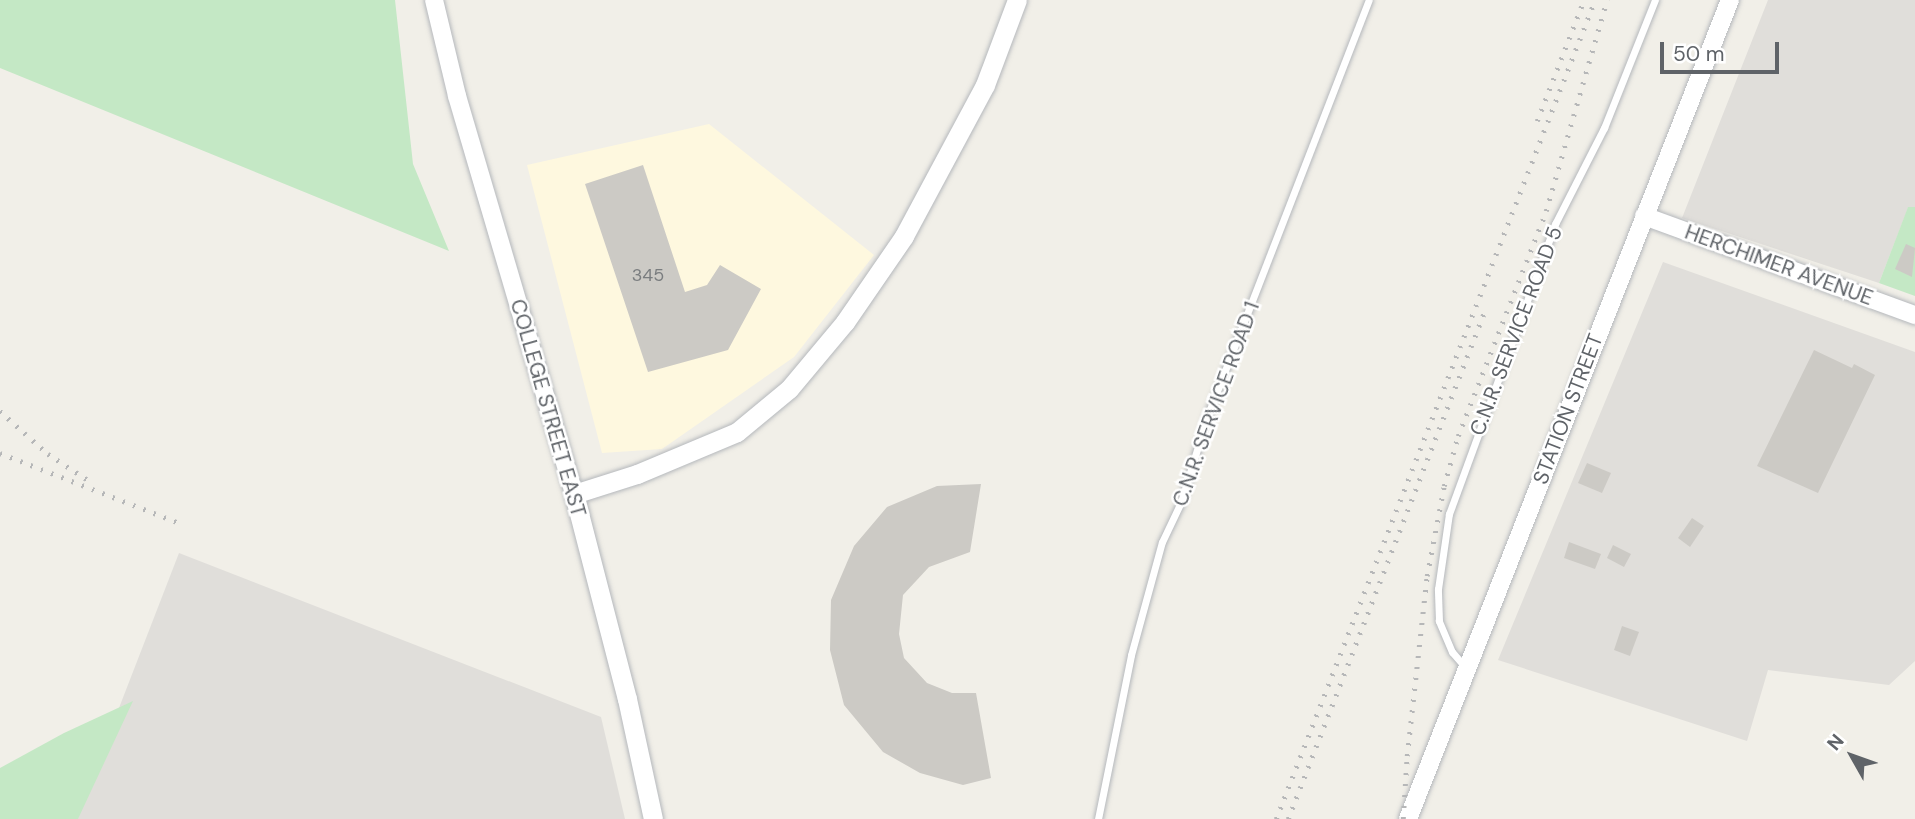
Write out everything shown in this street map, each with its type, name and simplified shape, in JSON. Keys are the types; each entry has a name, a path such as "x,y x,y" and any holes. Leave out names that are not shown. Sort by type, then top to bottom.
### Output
{"main road":[{"path":"574,494 637,474 737,432 789,389 845,322 904,236 985,85 1017,0"},
{"name":"COLLEGE STREET EAST","path":"574,494 627,699 653,819"}],"street":[{"name":"COLLEGE STREET EAST","path":"434,0 457,96 574,494"},
{"name":"STATION STREET","path":"1408,819 1730,0"},
{"name":"HERCHIMER AVENUE","path":"1644,216 1915,315"}],"lane":[{"name":"C.N.R. SERVICE ROAD 1","path":"1098,819 1131,655 1159,552 1181,502 1207,417 1369,0"},
{"name":"C.N.R. SERVICE ROAD 5","path":"1467,669 1452,652 1439,621 1438,589 1449,514 1555,224 1604,128 1655,0"}],"shaded area":[{"path":"1768,0 1915,0 1915,207 1908,208 1879,283 1682,218"},
{"path":"709,124 874,255 794,357 662,449 602,453 527,165"},
{"path":"1663,262 1915,352 1915,661 1889,685 1768,670 1747,741 1498,660"},
{"path":"179,553 601,717 625,819 76,819"}],"green space":[{"path":"0,0 395,0 413,164 449,251 0,68"},
{"path":"1908,207 1915,207 1915,296 1879,283"},
{"path":"133,701 78,819 0,819 0,768 64,733"}],"building":[{"path":"643,165 685,292 707,285 720,265 761,289 728,350 648,372 585,184"},
{"path":"1906,244 1915,248 1912,277 1895,269"},
{"path":"1814,350 1852,368 1854,364 1875,375 1818,493 1757,466"},
{"path":"1587,463 1611,473 1602,493 1578,483"},
{"path":"981,484 970,552 929,567 903,595 899,634 904,658 927,683 952,693 976,693 991,778 963,785 920,773 883,752 844,705 830,650 831,600 854,546 887,507 937,486"},
{"path":"1692,518 1704,526 1690,547 1678,538"},
{"path":"1569,542 1601,554 1595,569 1564,558"},
{"path":"1613,545 1631,554 1624,567 1607,558"},
{"path":"1622,626 1639,632 1630,656 1614,650"}],"railway":[{"path":"1537,121 1584,0"},
{"path":"1276,819 1595,0"},
{"path":"1403,819 1407,756 1427,576 1444,486 1458,436 1546,211 1607,0"},
{"path":"1288,819 1484,313"},
{"path":"0,411 48,454 88,480"},
{"path":"0,453 177,522"}]}
